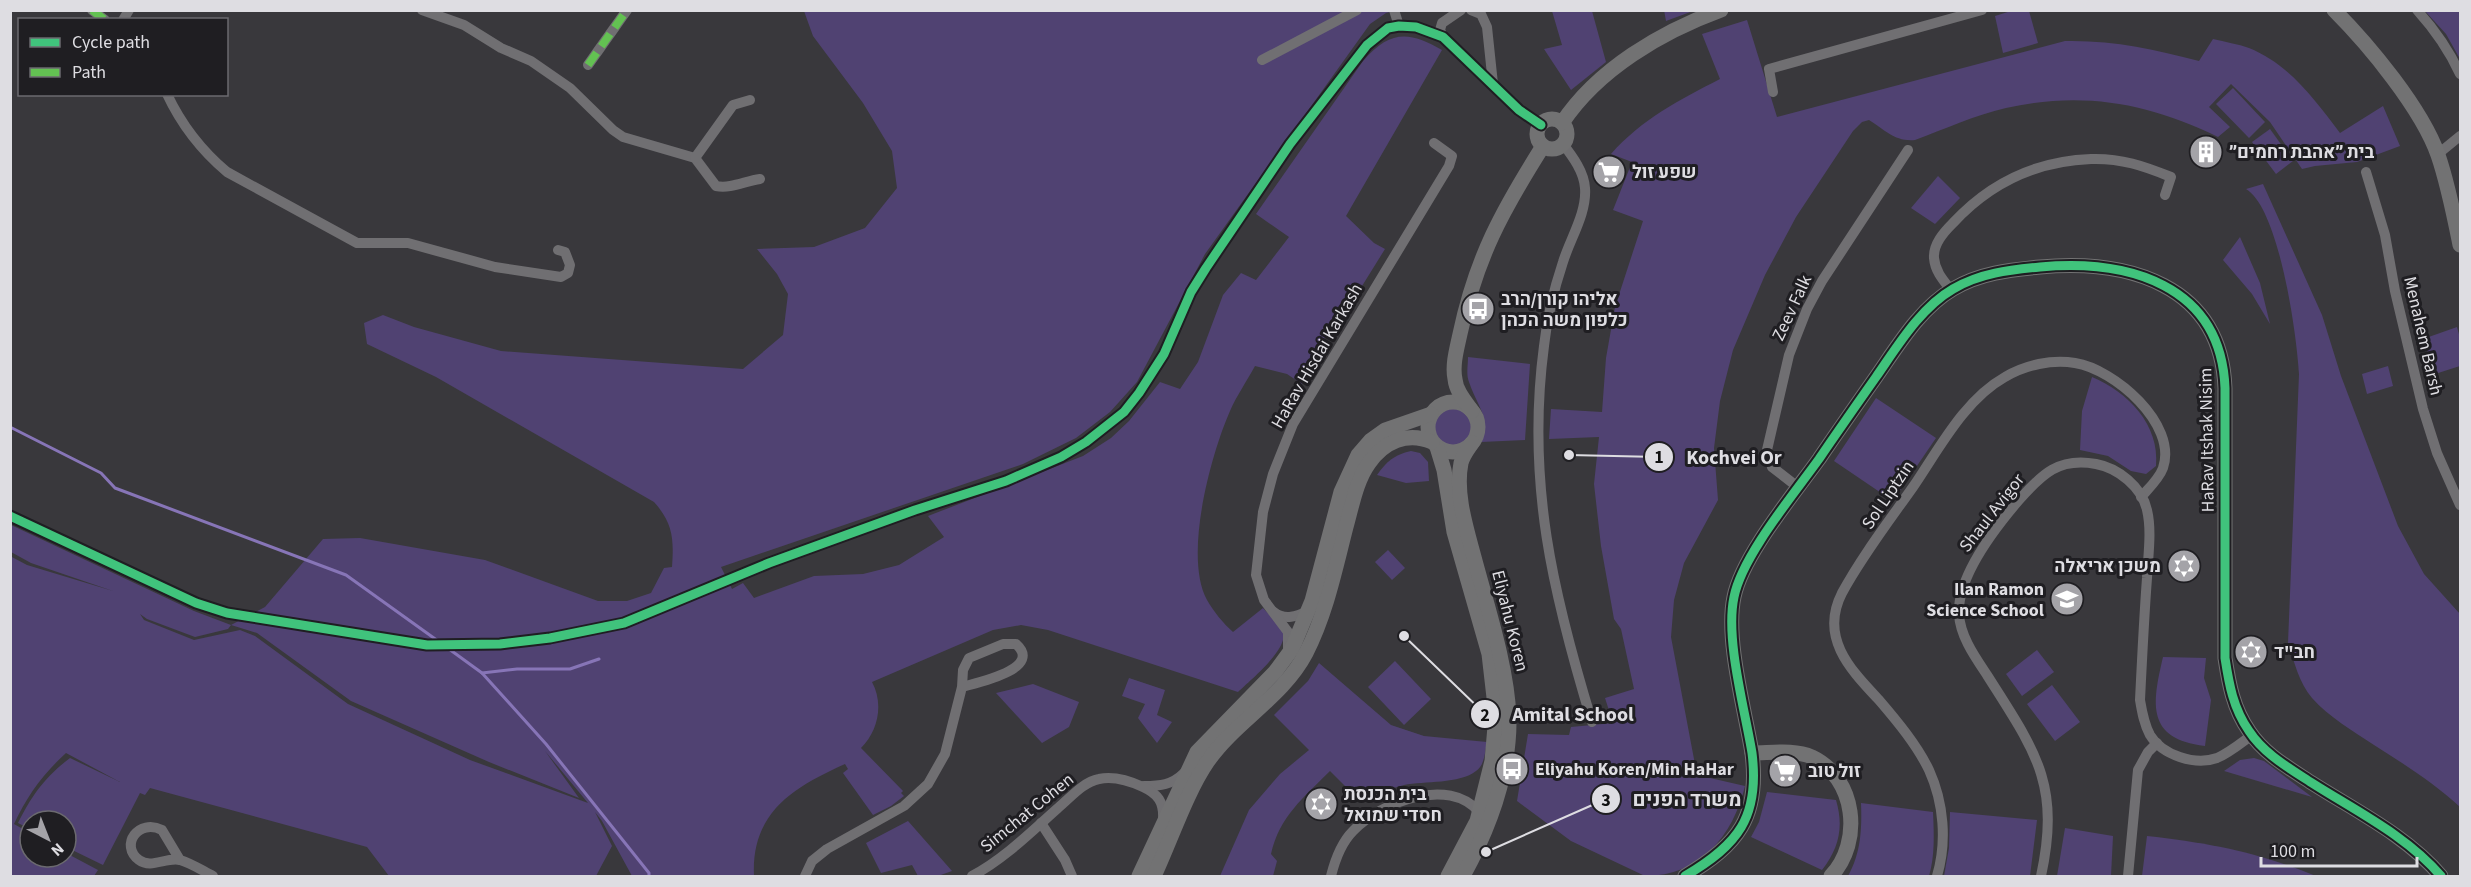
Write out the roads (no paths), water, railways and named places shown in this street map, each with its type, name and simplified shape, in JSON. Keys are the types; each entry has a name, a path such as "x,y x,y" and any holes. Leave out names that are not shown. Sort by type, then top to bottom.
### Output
{"street":[{"path":"422,10 464,25 501,48 531,61 570,88 623,137 695,158 716,186 725,188 760,179"},
{"path":"588,65 627,10"},
{"path":"1262,60 1356,10"},
{"path":"1394,10 1399,26"},
{"path":"1443,37 1440,30 1442,23 1461,10"},
{"path":"1471,10 1481,14 1487,27 1493,85"},
{"path":"1562,123 1596,85 1631,56 1674,29 1720,10"},
{"path":"1773,92 1769,69 1982,10"},
{"path":"2334,10 2357,33 2393,80 2428,132 2438,154 2460,244"},
{"path":"2417,10 2432,26 2460,74"},
{"path":"10,516 196,603 227,613 427,645 460,646 550,638 624,623 769,563 915,510 1006,481 1061,457 1106,428 1124,412 1151,375 1164,354 1191,292 1290,144 1367,45 1388,28 1399,26 1424,28 1443,37 1519,110 1541,125"},
{"path":"168,96 189,132 214,162 227,172 357,243 408,243 495,267 561,277 568,273 570,265 565,252 558,250"},
{"path":"695,158 733,105 750,100"},
{"path":"1551,120 1562,123 1567,133 1563,144 1554,149 1543,146 1538,136 1541,125 1551,120"},
{"path":"2438,154 2460,136"},
{"name":"HaRav Hisdai Karkash","path":"1287,657 1288,632 1269,608 1259,588 1256,560 1263,512 1273,474 1298,416 1449,166 1452,156 1434,143"},
{"path":"1563,144 1580,170 1585,189 1581,211 1557,283 1544,346 1538,415 1539,475 1552,576 1569,646 1592,722"},
{"path":"1154,876 1208,760 1285,682 1304,655 1325,605 1354,496 1369,463 1385,447 1405,438 1424,438 1434,445 1455,453 1468,448 1472,443 1478,427 1472,411 1456,386 1455,368 1468,299 1486,246 1503,210 1543,146"},
{"name":"Zeev Falk","path":"1799,488 1772,467 1767,450 1791,347 1806,309 1822,281 1908,150"},
{"path":"1951,290 1941,278 1934,259 1934,252 1941,237 1980,197 1999,183 2022,173 2077,160 2123,160 2171,177 2164,195"},
{"name":"Menahem Barsh","path":"2366,172 2383,227 2397,301 2423,409 2437,453 2460,504"},
{"name":"HaRav Itshak Nisim","path":"1685,876 1720,853 1746,820 1755,786 1752,753 1731,626 1734,596 1755,551 1900,343 1929,309 1951,290 1983,276 2066,265 2110,267 2143,275 2185,302 2208,326 2221,353 2225,372 2224,658 2231,694 2252,735 2271,755 2409,846 2441,876"},
{"name":"Sol Liptzin","path":"1937,876 1943,839 1937,792 1928,768 1919,753 1879,701 1848,667 1841,653 1835,623 1842,594 1896,510 1974,401 1995,383 2020,369 2063,362 2085,365 2111,377 2134,396 2156,424 2162,438 2164,454 2164,465 2160,474 2141,497"},
{"path":"1434,445 1428,425 1455,368"},
{"path":"1139,876 1197,753 1208,739 1274,674 1287,657 1308,611 1341,492 1358,455 1371,440 1385,430 1452,402 1466,406 1472,411"},
{"name":"Eliyahu Koren","path":"1463,876 1492,817 1505,764 1509,729 1504,675 1461,499 1461,463 1472,443"},
{"name":"Eliyahu Koren","path":"1434,445 1444,470 1454,532 1489,654 1494,696 1494,744 1479,812 1474,828 1448,876"},
{"name":"Shaul Avigor","path":"2041,876 2049,827 2047,793 2033,751 1962,630 1959,615 1963,586 1971,568 2002,521 2038,480 2061,464 2093,463 2107,466 2132,484 2141,497"},
{"path":"2141,497 2148,519 2140,700 2147,729 2157,743 2182,757 2208,760 2219,757 2252,735"},
{"path":"1269,608 1278,616 1289,617 1308,611"},
{"path":"805,876 813,861 827,849 904,806 928,784 945,754 962,687 963,670 969,658 1003,644 1016,644 1023,652 1022,659 1012,671 962,687"},
{"path":"2128,876 2138,770 2148,752 2157,743"},
{"path":"1752,753 1805,755 1820,762 1843,786 1849,803 1850,834 1844,858 1831,876"},
{"path":"1140,785 1160,786 1170,783 1187,771"},
{"name":"Simchat Cohen","path":"972,876 1011,849 1090,782 1099,779 1116,779 1140,785"},
{"path":"1140,785 1158,797 1163,806 1162,825"},
{"path":"1330,876 1345,840 1368,818 1383,809 1422,795 1440,795 1455,796 1472,803 1479,812"},
{"path":"1041,823 1065,860 1072,876"},
{"path":"180,860 162,830 148,826 142,827 134,836 132,849 138,859 144,862 180,860 213,876"}],"waterway":[{"path":"10,427 101,473 115,488 346,575 438,641"},
{"path":"449,649 482,673 517,669 570,669 599,659"},
{"path":"482,673 546,744 649,873 649,876"}],"place":[{"name":"בית ״אהבת רחמים״","path":"2206,152"},
{"name":"שפע זול","path":"1609,172"},
{"name":"אליהו קורן/הרב כלפון משה הכהן","path":"1478,309"},
{"name":"Kochvei Or","path":"1569,455"},
{"name":"משכן אריאלה","path":"2184,566"},
{"name":"Ilan Ramon Science School","path":"2067,599"},
{"name":"Amital School","path":"1404,636"},
{"name":"חב\"ד","path":"2251,652"},
{"name":"Eliyahu Koren/Min HaHar","path":"1512,769"},
{"name":"זול טוב","path":"1785,771"},
{"name":"בית הכנסת חסדי שמואל","path":"1321,804"},
{"name":"משרד הפנים","path":"1486,852"}]}
